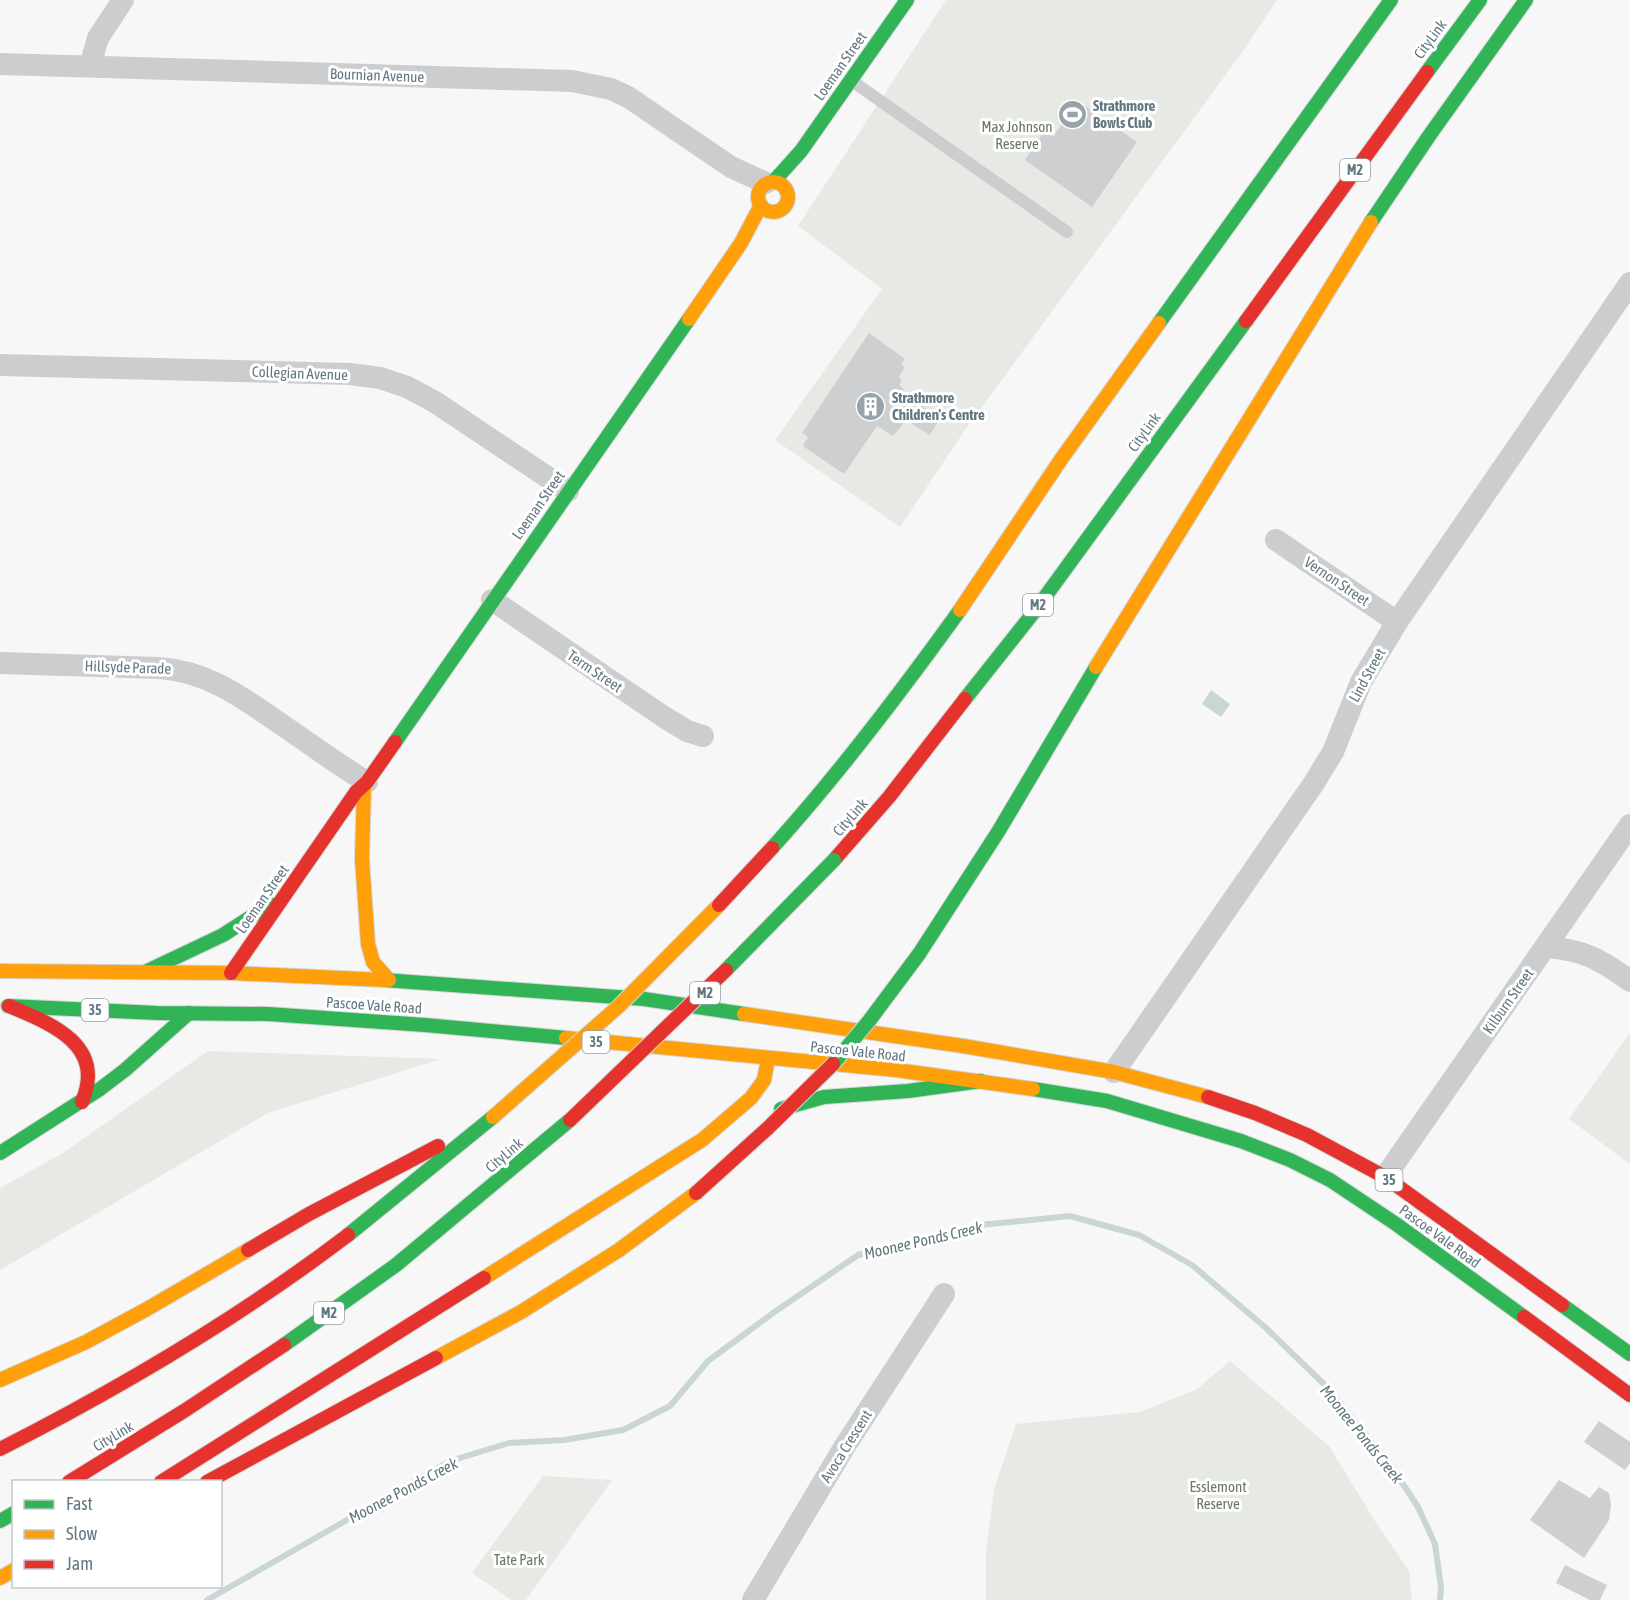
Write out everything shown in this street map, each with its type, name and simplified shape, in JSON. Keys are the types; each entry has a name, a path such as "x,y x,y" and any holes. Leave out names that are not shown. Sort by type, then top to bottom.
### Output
{"main road":[{"name":"Loeman Street","path":"0,1154 82,1102 125,1070 231,973 356,792 365,785 741,243 769,194 907,0"},
{"path":"0,1449 136,1376 237,1315 332,1247 410,1187 563,1057 706,919 816,799 912,675 985,574 1062,458 1391,0"},
{"name":"CityLink","path":"72,1480 177,1416 369,1285 466,1209 570,1120 666,1031 834,860 903,780 1034,612 1480,0"},
{"path":"211,1480 521,1312 627,1245 696,1193 754,1143 838,1058 879,1010 919,954 992,842 1132,608 1354,248 1526,0"},
{"path":"365,785 362,859 368,944 373,962 389,980"},
{"path":"145,972 223,935 283,897"},
{"name":"Pascoe Vale Road","path":"0,971 231,973 389,980 644,999 753,1020 963,1046 1114,1072 1193,1092 1255,1113 1307,1135 1385,1177 1630,1354"},
{"path":"4,1006 36,1018 66,1036 82,1051 88,1071 88,1084 82,1102"},
{"name":"Pascoe Vale Road","path":"4,1006 268,1014 766,1053 981,1081 1107,1101 1241,1141 1290,1160 1330,1180 1396,1224 1630,1395"},
{"path":"164,1480 702,1140 751,1098 764,1080 766,1053"},
{"path":"763,1116 805,1099 847,1093 907,1091 981,1081"},
{"path":"0,1380 86,1342 309,1214 493,1117"},
{"path":"702,1140 743,1124"}],"street":[{"path":"90,66 98,38 123,0"},
{"name":"Bournian Avenue","path":"0,64 572,81 611,89 628,98 769,194"},
{"name":"Lind Street","path":"1114,1072 1314,783 1333,752 1361,682 1397,622 1630,283"},
{"name":"Collegian Avenue","path":"0,366 350,374 380,378 407,387 435,402 568,491"},
{"name":"Vernon Street","path":"1276,540 1397,622"},
{"name":"Term Street","path":"492,600 664,717 687,731 703,736"},
{"name":"Hillsyde Parade","path":"0,663 159,668 192,673 232,690 365,785"},
{"name":"Kilburn Street","path":"1385,1177 1630,825"},
{"path":"1546,947 1569,949 1600,959 1630,981"},
{"name":"Avoca Crescent","path":"753,1600 845,1446 944,1294"}],"lane":[{"path":"851,81 1067,232"}],"green space":[{"name":"Max Johnson Reserve","path":"946,0 1277,0 1238,58 965,430 900,527 775,440 882,289 798,226"},
{"path":"1630,1033 1630,1164 1569,1119"},
{"path":"208,1051 441,1059 268,1113 0,1270 0,1188 63,1153"},
{"name":"Esslemont Reserve","path":"1230,1361 1329,1446 1409,1571 1412,1600 986,1600 986,1552 994,1489 1016,1424 1140,1412 1197,1389"},
{"name":"Tate Park","path":"543,1476 612,1480 526,1600 511,1600 472,1573"}],"shaded area":[{"path":"1211,690 1230,704 1221,717 1202,704"}],"building":[{"name":"Strathmore Bowls Club","path":"1078,101 1137,142 1092,207 1025,160 1044,131 1053,137"},
{"name":"Strathmore Children's Centre","path":"869,333 905,359 901,364 905,367 899,377 902,380 899,385 905,390 903,393 940,418 930,435 906,420 893,436 877,426 844,474 803,446 808,437 802,433"},
{"path":"1599,1421 1630,1442 1630,1463 1625,1470 1584,1442"},
{"path":"1559,1480 1590,1498 1599,1487 1609,1493 1611,1504 1609,1520 1584,1558 1530,1520"},
{"path":"1565,1565 1607,1585 1600,1600 1590,1600 1556,1583"}],"waterway":[{"name":"Moonee Ponds Creek","path":"207,1600 450,1461 509,1443 564,1440 623,1430 670,1406 708,1361 858,1255 980,1225 1070,1216 1139,1235 1192,1265 1266,1328 1327,1387 1391,1466 1418,1507 1435,1544 1441,1587 1440,1600"}],"traffic: fast":[{"path":"774,181 801,151 907,0"},
{"path":"1159,323 1391,0"},
{"path":"1427,72 1480,0"},
{"path":"1371,222 1526,0"},
{"path":"395,742 689,319"},
{"path":"965,699 1034,612 1246,321"},
{"path":"772,848 869,732 960,610"},
{"path":"919,954 998,832 1096,667"},
{"path":"726,970 834,860"},
{"path":"145,972 223,935 271,904"},
{"path":"833,1064 869,1021 919,954"},
{"path":"384,980 644,999 744,1014"},
{"path":"8,1006 157,1013 268,1014 566,1038"},
{"path":"0,1153 100,1089 189,1013"},
{"path":"781,1109 824,1097 908,1091 981,1081"},
{"path":"1033,1089 1107,1101 1241,1141 1290,1160 1330,1180 1396,1224 1524,1317"},
{"path":"348,1235 493,1117"},
{"path":"284,1345 396,1265 570,1120"},
{"path":"1562,1305 1630,1354"},
{"path":"0,1521 12,1514"}],"traffic: slow":[{"path":"773,182 784,186 788,197 784,208 773,212 762,208 758,197 762,186 773,182"},
{"path":"689,319 741,243 761,205"},
{"path":"1096,667 1371,222"},
{"path":"960,610 1062,458 1159,323"},
{"path":"364,787 362,859 368,944 373,962 389,980"},
{"path":"493,1117 619,1006 719,905"},
{"path":"0,971 231,973 384,980"},
{"path":"744,1014 963,1046 1114,1072 1208,1097"},
{"path":"566,1038 896,1070 1033,1089"},
{"path":"484,1278 702,1140 751,1098 764,1080 768,1059"},
{"path":"436,1358 521,1312 619,1250 696,1193"},
{"path":"0,1380 86,1342 248,1250"},
{"path":"0,1578 12,1571"}],"traffic: jam":[{"path":"1246,321 1427,72"},
{"path":"834,860 889,797 965,699"},
{"path":"231,973 356,792 367,782 395,742"},
{"path":"719,905 772,848"},
{"path":"570,1120 726,970"},
{"path":"9,1006 57,1029 71,1039 81,1051 87,1065 88,1082 82,1102"},
{"path":"696,1193 768,1128 833,1064"},
{"path":"1208,1097 1255,1113 1307,1135 1385,1177 1562,1305"},
{"path":"248,1250 309,1214 438,1146"},
{"path":"0,1449 91,1401 179,1350 265,1295 348,1235"},
{"path":"164,1480 484,1278"},
{"path":"1524,1317 1630,1395"},
{"path":"72,1480 184,1411 284,1345"},
{"path":"211,1480 436,1358"}],"place":[{"name":"Strathmore Bowls Club","path":"1072,114"},
{"name":"Strathmore Children's Centre","path":"871,406"}]}
